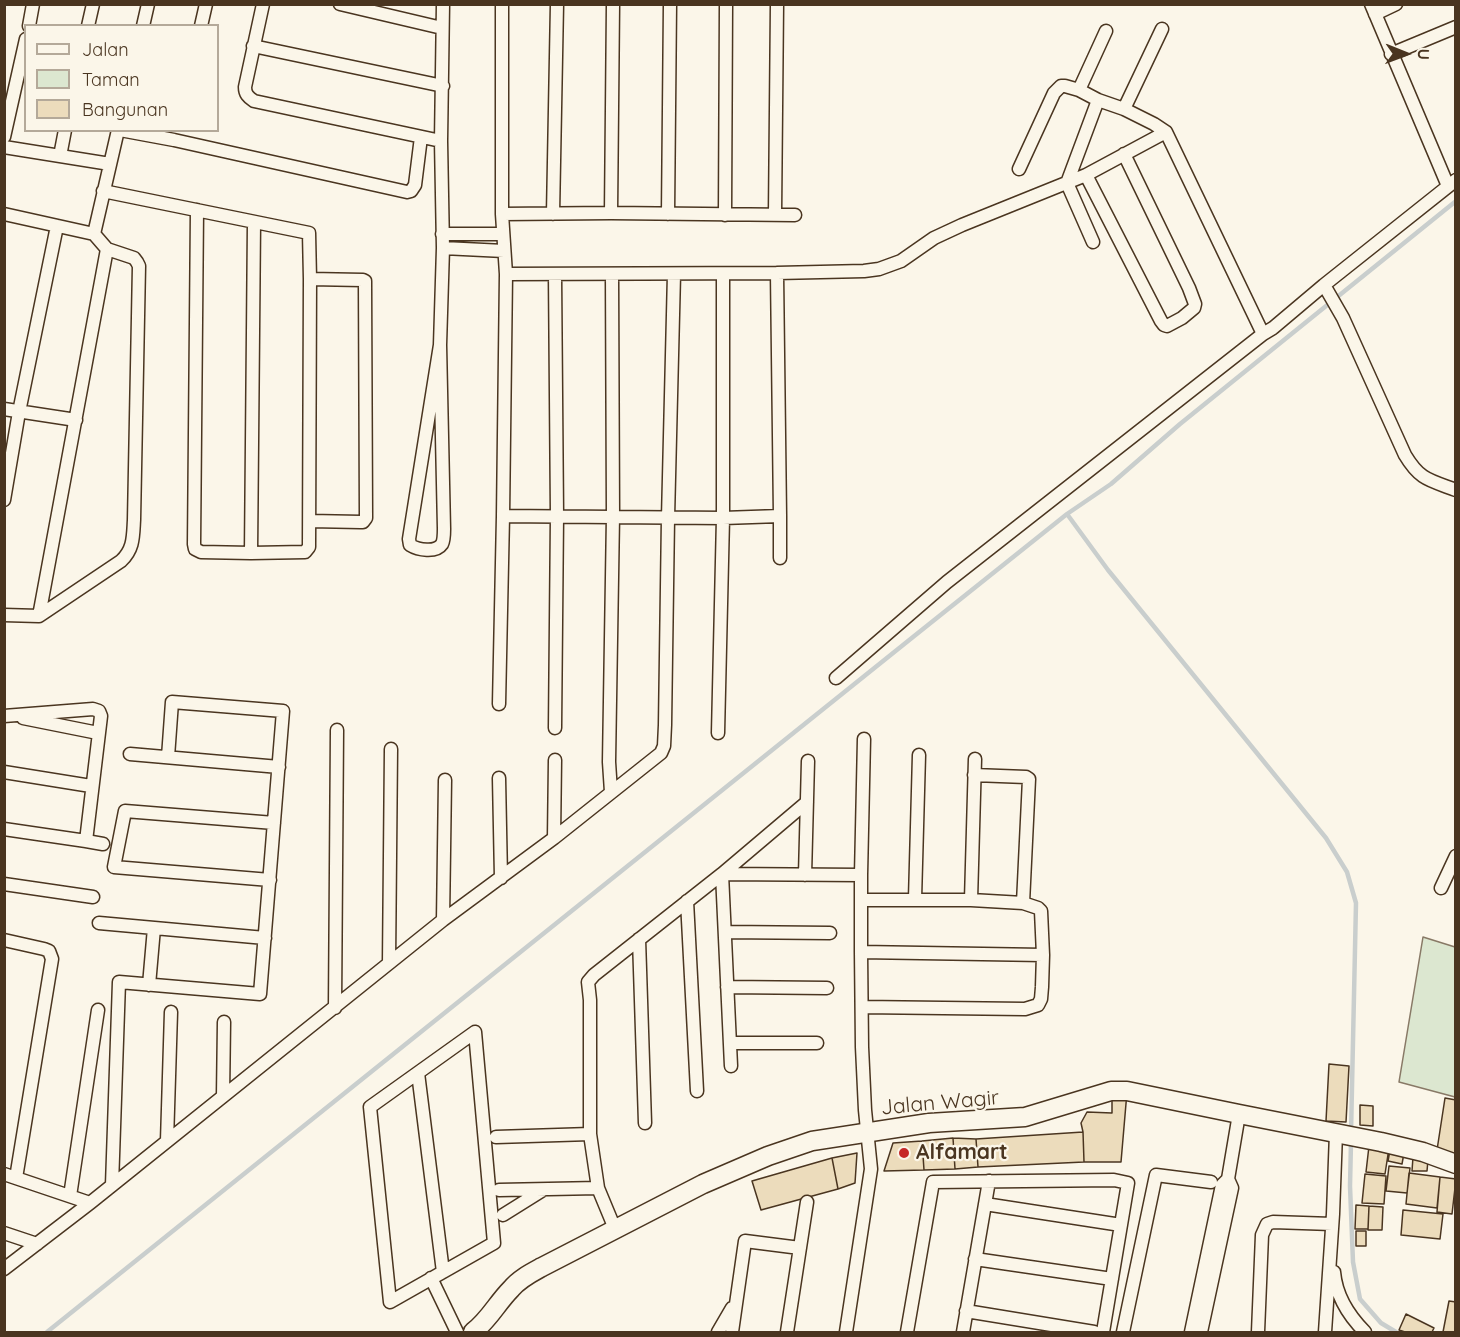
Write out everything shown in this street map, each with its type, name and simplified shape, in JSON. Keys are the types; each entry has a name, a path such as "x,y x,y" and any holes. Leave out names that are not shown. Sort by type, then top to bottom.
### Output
{"street":[{"path":"28,24 33,4"},
{"path":"88,24 93,4"},
{"path":"143,24 148,4"},
{"path":"201,24 206,4"},
{"path":"264,4 244,87 245,92 254,101 441,141"},
{"path":"340,4 442,28"},
{"path":"440,345 408,539 414,548 423,549 434,549 443,541 440,345 443,248 441,141 443,4"},
{"path":"500,704 506,274 502,214 502,4"},
{"path":"553,214 558,4"},
{"path":"611,213 613,4"},
{"path":"668,214 670,4"},
{"path":"725,215 726,4"},
{"path":"775,215 777,4"},
{"path":"836,678 947,582 1326,287 1452,183 1391,54 1373,9 1396,4"},
{"path":"1391,54 1455,27"},
{"path":"1124,109 1162,29"},
{"path":"1079,90 1106,30"},
{"path":"253,46 442,87"},
{"path":"4,137 24,48"},
{"path":"1019,169 1054,93 1058,88 1065,86 1124,109 1166,132 1263,334"},
{"path":"1093,242 1067,183 1098,100"},
{"path":"60,156 65,132"},
{"path":"94,234 118,132"},
{"path":"141,132 175,135 407,192 411,191 415,185 421,137"},
{"path":"506,274 723,274 879,269 901,261 934,238 962,225 1086,175 1166,132"},
{"path":"4,147 110,164"},
{"path":"1086,175 1162,324 1167,326 1182,318 1194,308 1195,302 1124,154"},
{"path":"103,191 197,210 254,222 309,233 310,521 309,547 305,552 201,552 195,549 197,210"},
{"path":"4,214 94,234 107,249 134,258 139,266 133,540 129,553 122,561 39,616 4,615"},
{"path":"502,214 795,215"},
{"path":"251,553 254,222"},
{"path":"4,500 19,412 57,226"},
{"path":"442,234 503,234"},
{"path":"443,248 504,251"},
{"path":"39,616 107,249"},
{"path":"777,273 780,558"},
{"path":"555,274 557,516 555,728"},
{"path":"611,792 609,762 613,516 612,274"},
{"path":"4,1269 90,1203 443,920 501,878 661,753 664,746 665,725 674,274"},
{"path":"718,733 723,518 723,274"},
{"path":"310,279 365,281 366,518 363,522 310,521"},
{"path":"1326,287 1340,311 1413,468 1422,477 1455,490"},
{"path":"4,409 75,420"},
{"path":"504,516 723,518 780,516"},
{"path":"112,1185 119,982 260,994 283,711 172,702 168,757"},
{"path":"7,716 96,709 99,711 101,716 86,841"},
{"path":"7,716 98,733"},
{"path":"335,1008 337,730"},
{"path":"846,1332 871,1169 865,1110 861,952 864,739"},
{"path":"390,963 391,749"},
{"path":"130,754 279,767"},
{"path":"915,900 919,755"},
{"path":"971,900 975,759"},
{"path":"554,837 555,760"},
{"path":"805,875 807,761"},
{"path":"4,772 91,786"},
{"path":"974,775 1018,776 1029,779 1023,903"},
{"path":"499,778 501,878"},
{"path":"443,920 445,780"},
{"path":"615,1229 598,1188 591,1134 588,982 807,802"},
{"path":"270,880 114,867 125,811 274,823"},
{"path":"4,829 104,844"},
{"path":"1442,888 1455,856"},
{"path":"722,874 861,875"},
{"path":"722,874 731,1066"},
{"path":"4,884 93,897"},
{"path":"861,900 971,900 1023,903 1041,911 1043,955 1041,999 1034,1007 1025,1009 862,1007"},
{"path":"687,901 697,1091"},
{"path":"99,923 265,938"},
{"path":"149,985 154,928"},
{"path":"725,932 830,933"},
{"path":"639,939 645,1123"},
{"path":"4,940 44,949 49,951 52,959 10,1176 90,1203"},
{"path":"861,952 1043,955"},
{"path":"727,987 827,988"},
{"path":"70,1196 98,1010"},
{"path":"167,1141 171,1012"},
{"path":"223,1096 224,1022"},
{"path":"475,1032 494,1243 437,1275 390,1302 370,1107 475,1032"},
{"path":"730,1043 817,1043"},
{"path":"418,1073 437,1275 457,1332"},
{"name":"Jalan Wagir","path":"473,1332 480,1327 518,1281 542,1267 703,1185 768,1156 812,1141 929,1123 1025,1117 1111,1091 1127,1091 1363,1138 1423,1152 1455,1164"},
{"path":"1201,1332 1232,1188 1228,1179 1239,1114"},
{"path":"1325,1332 1338,1133"},
{"path":"496,1137 591,1134"},
{"path":"1124,1332 1156,1175 1211,1182"},
{"path":"1191,1332 1222,1185 1228,1179"},
{"path":"907,1332 933,1182 1114,1180 1128,1183 1103,1332"},
{"path":"963,1332 988,1181"},
{"path":"499,1191 598,1188"},
{"path":"503,1215 544,1189"},
{"path":"787,1332 807,1202"},
{"path":"985,1204 1121,1225"},
{"path":"1258,1332 1262,1236 1267,1224 1333,1219"},
{"path":"1333,1219 1334,1275 1338,1293 1357,1325 1365,1332"},
{"path":"4,1233 37,1244"},
{"path":"732,1332 745,1241 800,1248"},
{"path":"975,1259 1112,1279"},
{"path":"718,1332 736,1302"},
{"path":"966,1311 1094,1332"}],"green space":[{"path":"1423,937 1455,947 1455,1097 1399,1082"}],"building":[{"path":"1329,1064 1349,1066 1346,1122 1326,1121"},
{"path":"1127,1092 1121,1162 1084,1162 1081,1123 1087,1112 1112,1113 1112,1093"},
{"path":"1445,1098 1456,1100 1456,1155 1437,1150"},
{"path":"1360,1105 1373,1106 1373,1126 1360,1125"},
{"path":"1083,1132 1084,1162 978,1167 976,1139"},
{"path":"953,1138 955,1169 924,1170 922,1141"},
{"path":"953,1138 976,1139 978,1167 955,1169"},
{"path":"922,1141 924,1170 884,1171 893,1143"},
{"path":"1369,1146 1389,1148 1385,1174 1366,1172"},
{"path":"1390,1150 1404,1153 1402,1164 1388,1161"},
{"path":"857,1153 855,1183 838,1189 832,1158"},
{"path":"1413,1157 1428,1160 1427,1171 1412,1171"},
{"path":"832,1158 838,1189 761,1210 752,1181"},
{"path":"1389,1166 1410,1168 1407,1193 1386,1191"},
{"path":"1409,1173 1440,1177 1437,1208 1406,1204"},
{"path":"1365,1174 1386,1176 1384,1204 1362,1203"},
{"path":"1440,1177 1456,1179 1452,1214 1437,1212"},
{"path":"1356,1205 1369,1206 1368,1229 1355,1229"},
{"path":"1369,1206 1383,1207 1382,1230 1368,1230"},
{"path":"1403,1210 1443,1214 1440,1239 1401,1235"},
{"path":"1356,1231 1366,1231 1366,1246 1356,1246"},
{"path":"1449,1301 1456,1302 1456,1332 1443,1332"},
{"path":"1406,1314 1434,1328 1432,1332 1399,1330"}],"waterway":[{"path":"47,1332 1067,514 1111,484 1180,424 1456,201"},
{"path":"1067,514 1108,570 1326,838 1347,872 1356,903 1351,1133"},
{"path":"1351,1142 1353,1262 1360,1299 1381,1323 1396,1332"}],"place":[{"name":"Alfamart","path":"904,1153"}]}
